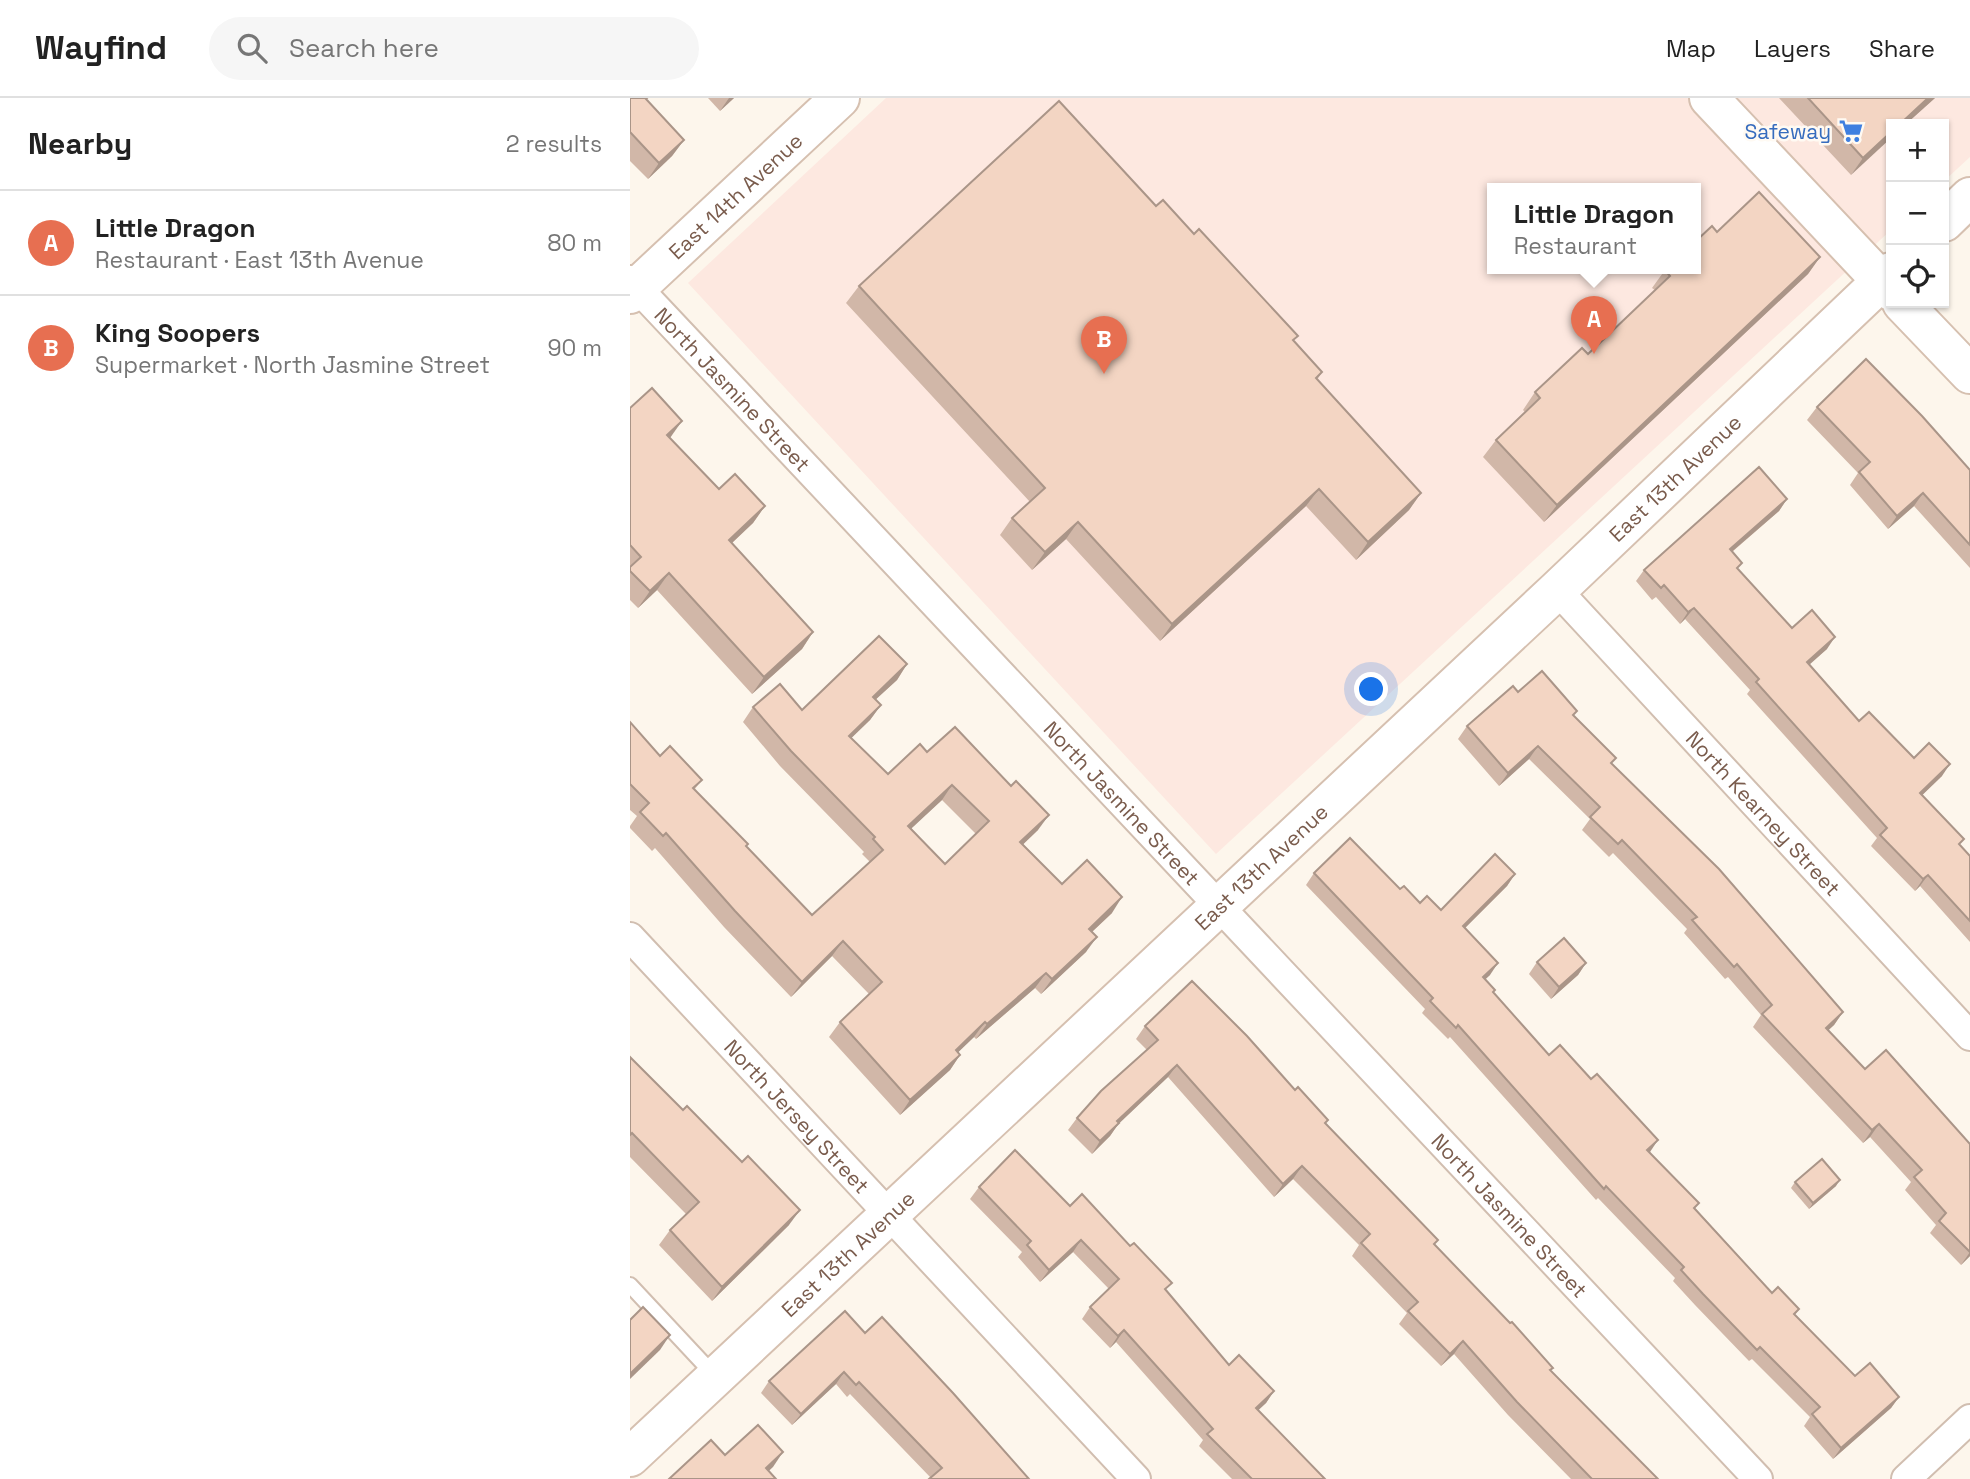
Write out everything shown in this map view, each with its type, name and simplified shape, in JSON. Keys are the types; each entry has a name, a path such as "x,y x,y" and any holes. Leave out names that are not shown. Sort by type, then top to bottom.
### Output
{"main road":[{"name":"East 14th Avenue","path":"632,287 840,98"},
{"path":"1709,98 1886,281"},
{"path":"1949,217 1970,197"},
{"name":"East 13th Avenue","path":"630,1457 1557,590 1886,292"},
{"path":"1911,308 1970,374"}],"street":[{"name":"North Jasmine Street","path":"632,287 1219,905 1758,1479"},
{"name":"North Kearney Street","path":"1557,590 1970,1036"},
{"name":"North Jersey Street","path":"630,937 1136,1479"},
{"path":"1906,1479 1970,1419"}],"lane":[{"path":"630,1285 715,1376"}],"shaded area":[{"path":"886,98 1970,98 1970,157 1949,176 1949,119 1886,119 1886,235 1216,854 688,283"}],"building":[{"path":"630,98 647,98 684,140 659,163 630,132"},
{"path":"1808,98 1928,98 1905,119 1886,119 1886,137 1863,158"},
{"path":"1059,101 1156,206 1163,200 1194,234 1199,229 1298,336 1293,340 1322,372 1316,378 1421,493 1368,542 1319,489 1172,624 1078,522 1045,552 1012,518 1045,488 859,286"},
{"path":"1759,192 1820,257 1557,505 1496,440 1540,398 1535,392 1582,348 1588,354 1670,276 1668,274 1701,274 1701,236 1712,226 1717,232"},
{"path":"1866,359 1970,470 1970,545 1923,493 1897,516 1859,472 1870,462 1817,407"},
{"path":"652,388 682,421 667,435 719,489 735,474 765,506 729,540 813,632 764,677 669,573 650,591 630,571 630,567 641,557 630,545 630,408"},
{"path":"1759,467 1787,499 1730,549 1742,563 1737,568 1792,628 1812,610 1835,637 1807,662 1859,721 1869,712 1914,758 1929,743 1950,764 1920,793 1964,839 1959,844 1970,856 1970,921 1928,875 1923,879 1880,835 1887,828 1756,682 1759,679 1694,608 1688,612 1664,585 1661,588 1644,570"},
{"path":"879,636 907,664 873,697 881,705 849,736 888,774 920,744 927,752 955,727 1011,786 1016,781 1049,815 1020,842 1062,884 1087,860 1122,897 1089,929 1097,937 1052,979 1046,973 987,1024 985,1022 956,1050 960,1055 910,1100 840,1022 882,982 843,941 802,982 666,833 663,836 640,812 649,803 630,784 630,722 660,756 670,746 702,780 693,788 812,915 883,850 873,839 875,837 791,751 753,707 780,684 802,710","holes":["952,785 989,821 945,864 908,826"]},
{"path":"1542,671 1577,711 1573,715 1616,758 1611,763 1719,869 1843,1012 1826,1028 1865,1069 1886,1050 1970,1144 1970,1252 1939,1221 1946,1213 1914,1177 1922,1170 1879,1124 1872,1130 1762,1014 1772,1005 1737,964 1734,967 1692,920 1697,917 1622,840 1618,844 1590,817 1600,807 1538,746 1508,773 1467,726 1513,686 1518,692"},
{"path":"1350,838 1400,889 1404,886 1420,903 1427,896 1441,910 1495,854 1515,874 1463,926 1498,963 1483,977 1495,990 1493,992 1549,1055 1560,1045 1591,1079 1597,1074 1658,1140 1647,1150 1699,1203 1694,1208 1772,1293 1778,1287 1799,1309 1794,1314 1855,1376 1870,1363 1899,1397 1841,1448 1812,1414 1820,1407 1760,1347 1757,1350 1703,1294 1681,1270 1684,1267 1606,1186 1604,1189 1458,1025 1456,1028 1430,1001 1433,998 1314,873"},
{"path":"1564,938 1586,963 1559,987 1537,962"},
{"path":"1192,981 1247,1036 1295,1090 1298,1087 1328,1120 1325,1123 1438,1240 1434,1244 1510,1323 1512,1322 1553,1368 1550,1370 1658,1479 1592,1479 1517,1402 1463,1341 1450,1354 1408,1311 1418,1302 1361,1243 1370,1234 1302,1166 1283,1184 1177,1065 1117,1121 1119,1123 1100,1141 1077,1118 1101,1091 1158,1040 1145,1026"},
{"path":"630,1057 683,1110 687,1106 742,1162 748,1156 800,1210 722,1287 670,1230 699,1202 632,1133 630,1135"},
{"path":"1015,1150 1070,1206 1082,1194 1130,1246 1134,1243 1172,1283 1165,1289 1229,1365 1239,1355 1274,1391 1256,1408 1325,1479 1252,1479 1207,1434 1213,1429 1124,1330 1118,1336 1090,1307 1119,1279 1081,1240 1049,1270 1027,1245 1031,1241 979,1187"},
{"path":"1822,1159 1840,1180 1813,1203 1795,1182"},
{"path":"643,1307 670,1335 630,1374 630,1320"},
{"path":"845,1311 865,1333 882,1317 1029,1479 929,1479 942,1468 859,1382 856,1385 844,1372 801,1414 769,1381"},
{"path":"758,1425 783,1452 766,1468 776,1479 669,1479 711,1440 725,1455"}],"place":[{"name":"Safeway","path":"1851,131"},
{"name":"Little Dragon","path":"1594,354"},
{"name":"King Soopers","path":"1104,374"}]}
